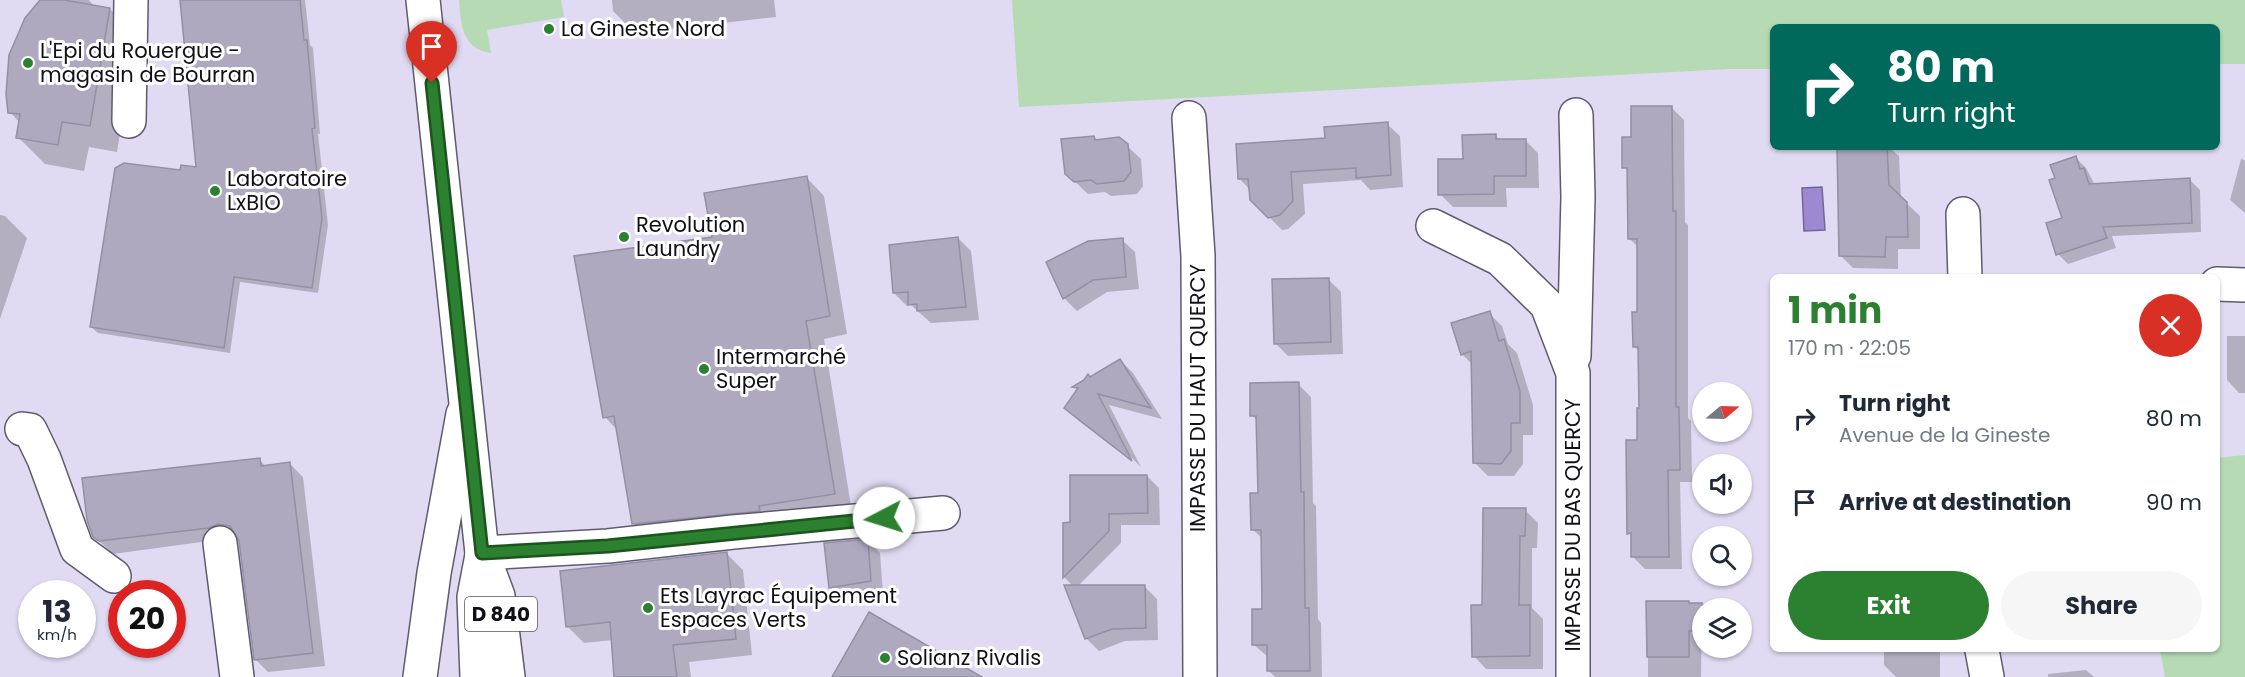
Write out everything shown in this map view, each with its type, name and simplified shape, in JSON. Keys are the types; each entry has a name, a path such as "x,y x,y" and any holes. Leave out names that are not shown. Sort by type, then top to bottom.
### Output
{"street":[{"path":"129,121 131,0"},
{"name":"D 840","path":"423,0 467,395 482,553 498,596 508,677"},
{"name":"IMPASSE DU BAS QUERCY","path":"1573,677 1573,373 1578,197 1576,115"},
{"name":"IMPASSE DU HAUT QUERCY","path":"1189,118 1197,256 1200,677"},
{"path":"1963,214 1965,274"},
{"name":"IMPASSE DU BAS QUERCY","path":"1433,226 1500,260 1547,305 1573,373"},
{"path":"2220,285 2245,285"},
{"path":"420,677 434,573 467,395"},
{"path":"22,429 30,430 44,459 77,549 114,576"},
{"path":"482,553 608,546 943,513"},
{"path":"220,543 237,677"},
{"name":"D 840","path":"477,677 474,597 482,553"},
{"path":"1982,652 1987,677"}],"green space":[{"path":"459,0 561,0 564,17 487,30 491,53 481,51 469,41 462,27"},
{"path":"1012,0 2245,0 2245,64 2220,64 2220,24 1770,24 1770,69 1729,69 1019,107"},
{"path":"2245,455 2245,677 2165,677 2160,652 2220,652 2220,458"}],"shaded area":[{"path":"1822,187 1825,230 1804,231 1802,188"}],"building":[{"path":"40,0 64,0 110,8 90,126 62,122 58,145 16,138 20,114 8,113 6,94 9,55 25,18"},
{"name":"Laboratoire LxBIO","path":"180,0 300,0 304,40 307,40 315,128 312,129 322,218 312,288 234,277 224,348 90,327 115,168 124,163 180,170 181,165 196,167"},
{"path":"1631,106 1672,106 1673,211 1676,211 1676,407 1679,407 1680,470 1668,470 1669,557 1631,557 1631,533 1627,534 1626,440 1637,440 1637,408 1639,408 1638,347 1633,347 1632,312 1637,312 1637,239 1628,239 1627,168 1622,168 1622,137 1631,137"},
{"path":"1388,122 1391,175 1356,178 1356,168 1291,172 1293,201 1280,215 1268,218 1250,200 1248,179 1238,179 1236,144 1325,138 1324,127"},
{"path":"1496,134 1496,139 1526,139 1526,176 1494,176 1494,194 1438,195 1438,159 1463,159 1462,135"},
{"path":"1094,136 1095,140 1119,137 1128,144 1131,172 1124,181 1097,184 1091,180 1074,182 1065,174 1061,139"},
{"path":"1837,150 1887,150 1889,185 1907,202 1908,237 1886,237 1885,257 1839,256"},
{"path":"2076,156 2080,169 2084,168 2089,184 2190,178 2192,223 2103,227 2107,238 2056,255 2046,223 2062,218 2049,180 2055,178 2050,165"},
{"name":"Intermarché Super","path":"807,176 830,316 806,321 835,494 759,506 760,511 632,524 614,416 603,418 574,256 712,237 704,193"},
{"path":"958,237 966,307 917,311 917,304 908,305 908,292 893,293 889,245"},
{"path":"1123,238 1126,277 1093,280 1063,299 1046,262 1088,241"},
{"path":"1329,278 1331,342 1274,344 1272,279"},
{"path":"1490,311 1499,341 1504,339 1520,391 1520,423 1511,423 1511,451 1501,464 1473,463 1471,351 1461,355 1451,323"},
{"path":"1120,359 1151,408 1098,394 1132,461 1064,408 1078,388 1072,387 1084,380 1088,374 1090,377"},
{"path":"1299,382 1301,492 1304,492 1305,608 1309,608 1310,671 1267,671 1267,645 1252,645 1252,609 1262,609 1261,530 1251,530 1250,493 1258,493 1256,416 1250,416 1250,383"},
{"path":"260,458 261,466 290,462 313,653 254,660 239,541 230,526 218,524 209,528 99,541 93,537 87,520 82,478"},
{"path":"1070,475 1147,475 1148,513 1109,514 1109,531 1063,578 1063,523 1070,522"},
{"path":"1483,508 1526,508 1525,536 1520,536 1519,605 1530,605 1530,656 1472,657 1471,605 1482,605"},
{"path":"868,539 871,581 829,588 824,543"},
{"name":"Ets Layrac Équipement Espaces Verts","path":"727,552 736,639 673,645 677,677 614,677 610,622 566,627 560,571"},
{"path":"1064,585 1145,585 1146,628 1112,629 1085,639"},
{"path":"1646,601 1689,601 1692,603 1689,657 1647,657"},
{"path":"869,612 982,677 832,677"}],"place":[{"name":"La Gineste Nord","path":"549,29"},
{"name":"L'Epi du Rouergue - magasin de Bourran","path":"28,63"},
{"name":"Laboratoire LxBIO","path":"215,191"},
{"name":"Revolution Laundry","path":"624,237"},
{"name":"Intermarché Super","path":"704,369"},
{"name":"Ets Layrac Équipement Espaces Verts","path":"648,608"},
{"name":"Solianz Rivalis","path":"885,658"}],"route":[{"path":"432,83 482,553 608,546 884,518"}]}
